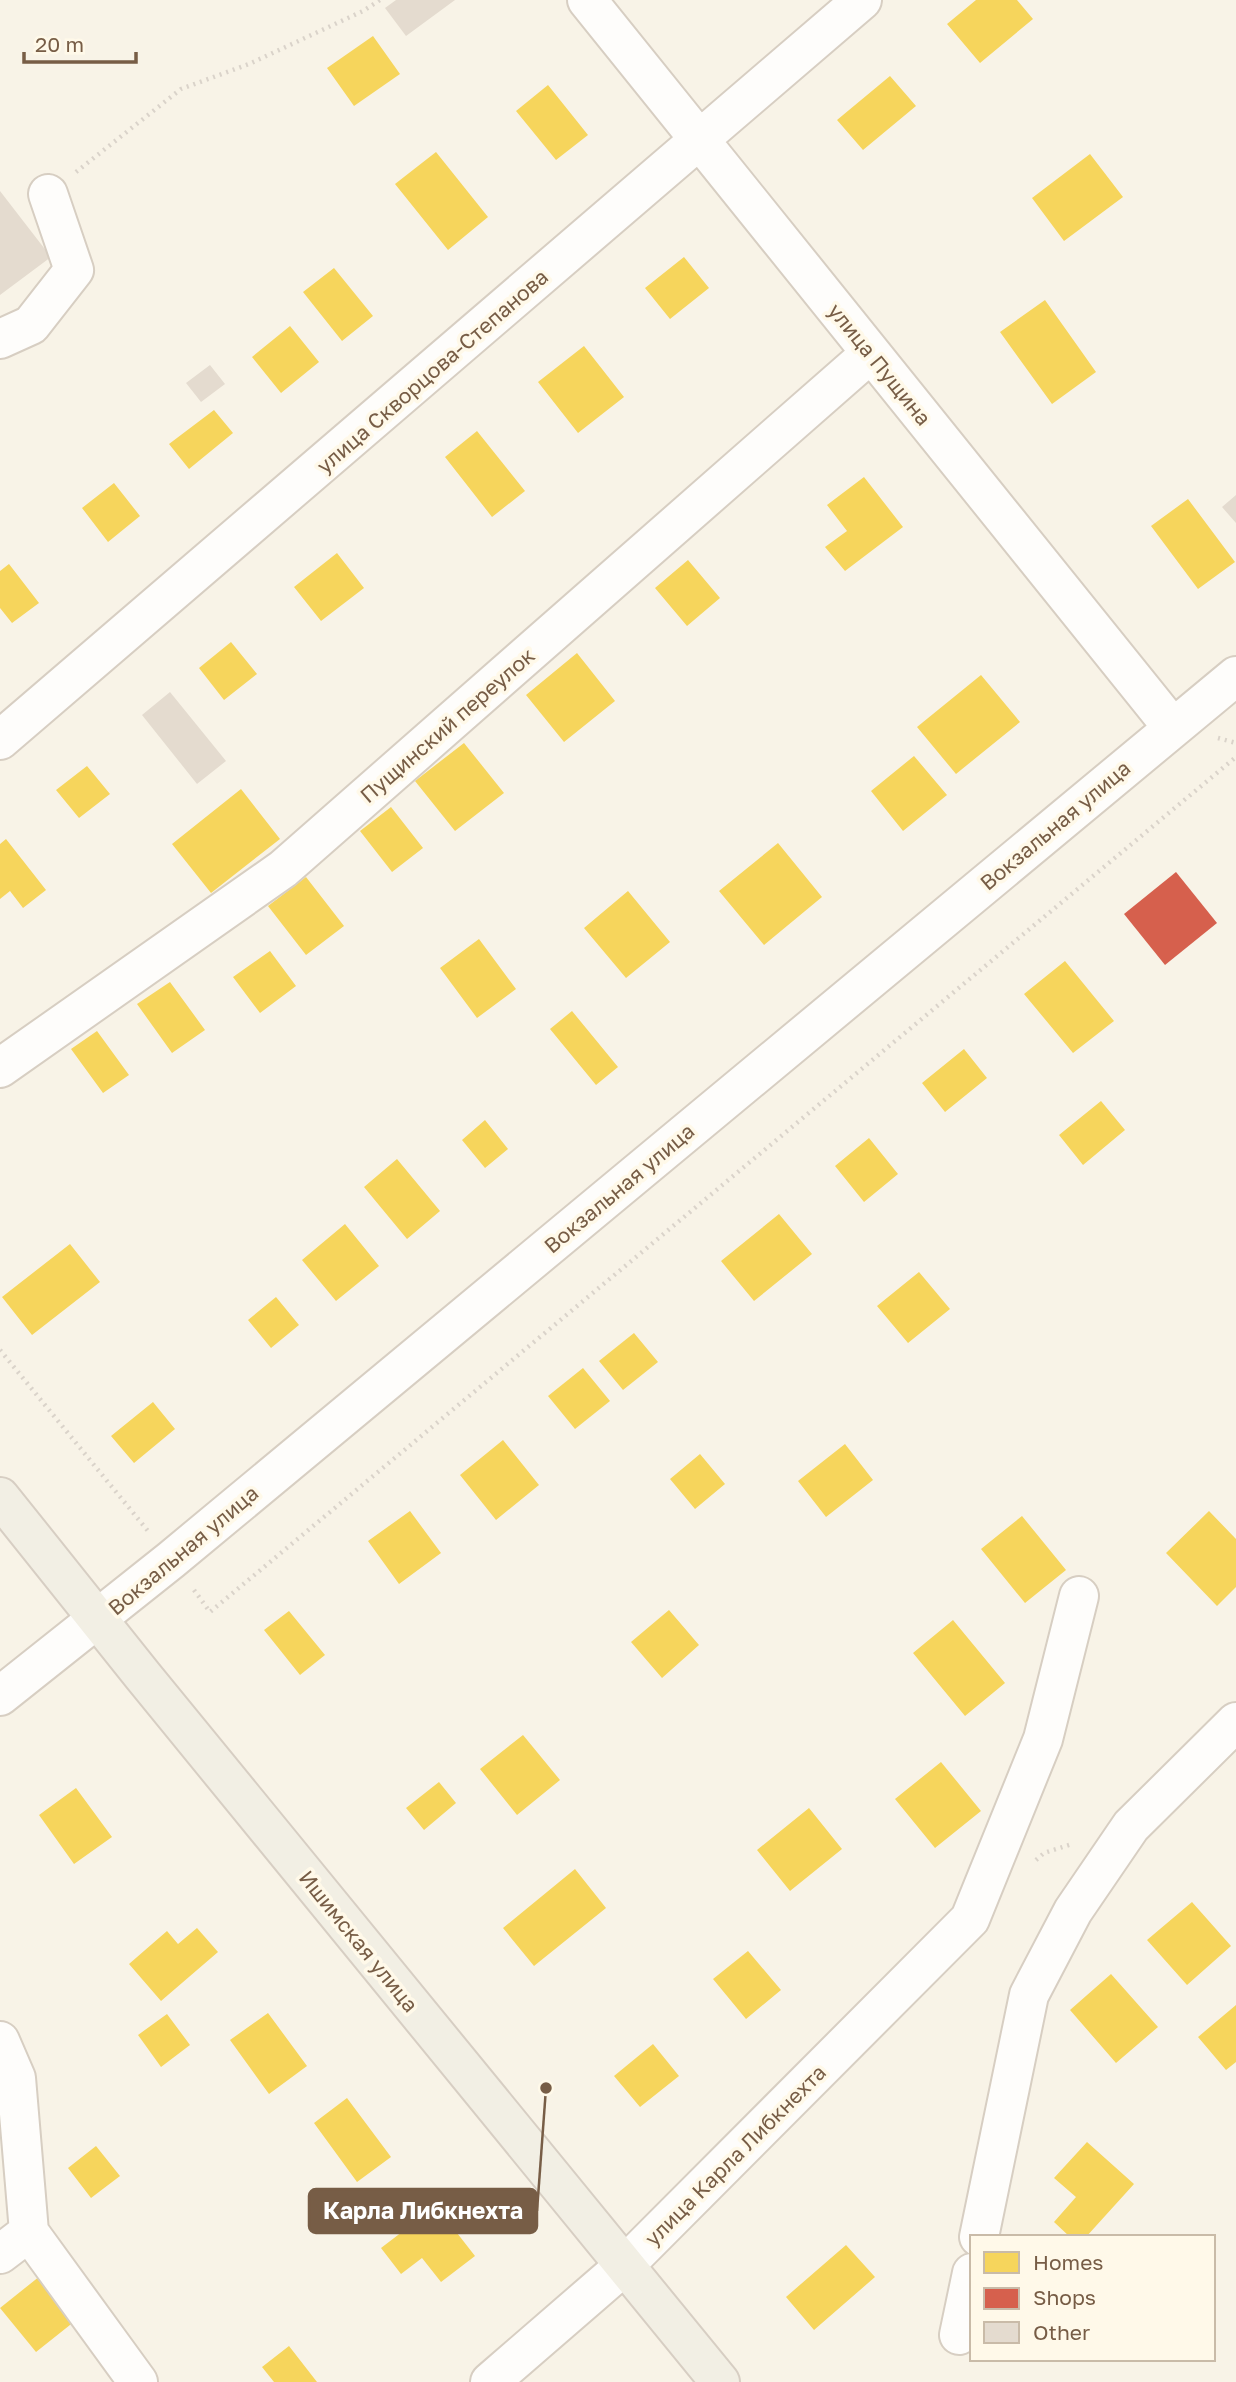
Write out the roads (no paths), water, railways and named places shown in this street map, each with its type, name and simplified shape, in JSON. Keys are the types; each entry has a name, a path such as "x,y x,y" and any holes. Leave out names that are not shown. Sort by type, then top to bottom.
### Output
{"main road":[{"name":"Ишимская улица","path":"0,1497 720,2382"}],"street":[{"name":"улица Пущина","path":"587,0 1173,728"},
{"name":"улица Скворцова-Степанова","path":"0,740 862,0"},
{"path":"0,339 31,325 74,270 48,194"},
{"name":"Пущинский переулок","path":"0,1068 283,869 871,353"},
{"name":"Вокзальная улица","path":"0,1696 171,1560 1236,676"},
{"name":"улица Карла Либкнехта","path":"490,2382 624,2266 970,1919 1044,1739 1079,1596"},
{"path":"979,2235 1029,1994 1073,1911 1131,1826 1236,1722"},
{"path":"0,2041 16,2078 15,2243 138,2382"},
{"path":"959,2335 970,2283"}],"place":[{"name":"Карла Либкнехта","path":"546,2088"}]}
